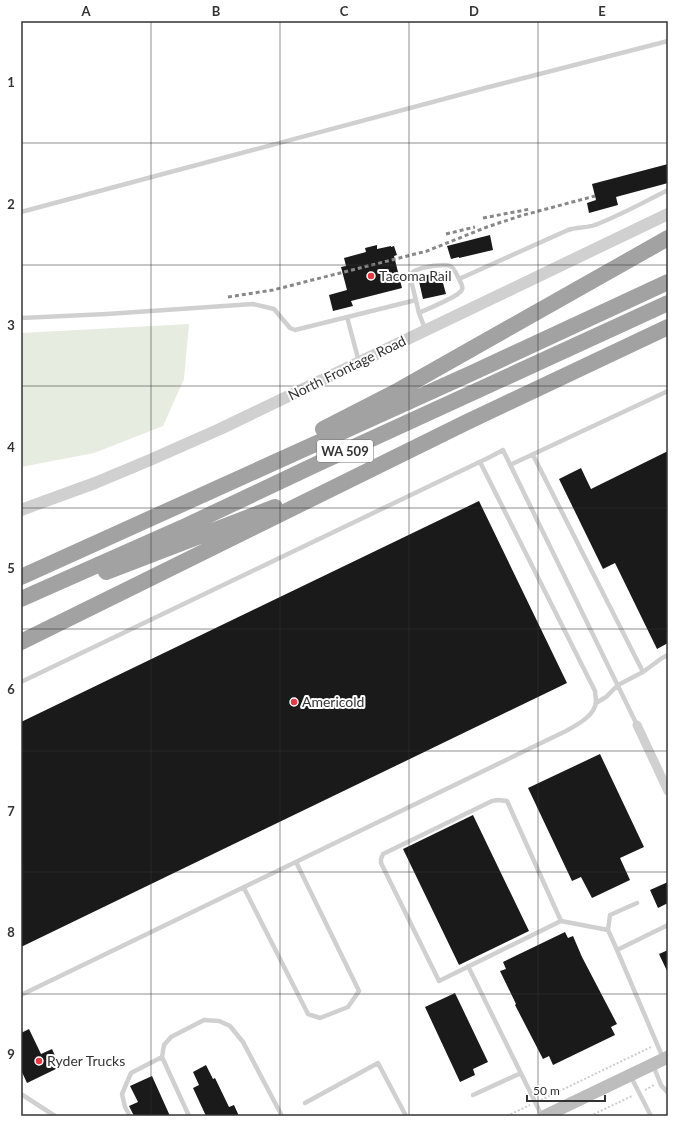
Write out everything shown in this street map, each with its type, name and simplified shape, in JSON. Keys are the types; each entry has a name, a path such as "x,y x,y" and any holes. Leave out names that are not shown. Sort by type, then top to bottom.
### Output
{"highway":[{"path":"130,528 399,390 668,238"},
{"name":"WA 509","path":"21,577 668,282"},
{"name":"WA 509","path":"21,599 188,525 319,463 668,303"},
{"path":"21,642 465,423 668,326"},
{"path":"21,605 278,506 465,423"}],"main road":[{"path":"544,1116 661,1061"}],"street":[{"name":"North Frontage Road","path":"21,510 95,483 220,429 668,214"},
{"path":"637,725 668,791"}],"lane":[{"path":"21,212 485,88 668,41"},
{"path":"459,279 568,230 577,227 590,227 613,218 668,190"},
{"path":"419,313 458,294 462,288 453,268 448,265 436,265 414,271 412,273 411,278 419,313 426,331"},
{"path":"21,318 253,304 274,309 290,328 295,330 416,300"},
{"path":"347,317 359,363"},
{"path":"510,465 668,391"},
{"path":"21,682 503,450 637,725"},
{"path":"533,455 643,672"},
{"path":"21,995 244,888 584,721 596,703 595,691 480,462"},
{"path":"596,703 606,697 618,685 643,672 668,655"},
{"path":"561,921 507,801 492,801 383,854 380,859 439,981 561,921 608,930"},
{"path":"244,888 308,1014 320,1018 348,1007 359,991 296,862"},
{"path":"637,903 610,915 608,930 657,1044 661,1061 660,1083 668,1093"},
{"path":"617,950 668,925"},
{"path":"468,966 544,1116"},
{"path":"189,1116 162,1057 164,1045 171,1037 204,1020 219,1022 230,1026 243,1042 282,1116"},
{"path":"130,1116 122,1094 131,1073 162,1057"},
{"path":"305,1103 378,1063 406,1116"},
{"path":"473,1095 521,1073"},
{"path":"630,1075 651,1116"},
{"path":"21,1094 55,1116"}],"path":[{"path":"507,1116 657,1044"},
{"path":"590,1116 660,1083"}],"shaded area":[{"path":"189,324 184,379 163,426 94,453 21,467 21,333"}],"building":[{"path":"668,164 668,183 616,197 618,205 589,213 587,203 596,200 592,184"},
{"path":"490,235 493,250 451,259 447,246"},
{"name":"Tacoma Rail","path":"377,245 377,249 394,246 397,255 394,256 402,288 351,301 353,306 333,311 329,295 347,290 341,267 346,266 344,258 366,252 365,248"},
{"path":"440,272 446,294 423,299 418,277"},
{"path":"668,451 668,643 657,649 615,563 603,569 559,479 581,468 591,489"},
{"name":"Americold","path":"479,501 567,683 21,947 21,722"},
{"path":"600,754 644,847 620,858 630,880 592,898 581,877 572,881 528,788"},
{"path":"473,815 529,931 459,965 403,849"},
{"path":"668,882 668,903 658,908 650,890"},
{"path":"565,932 568,938 573,936 582,957 617,1024 611,1027 615,1035 553,1065 549,1056 543,1059 515,1005 516,1004 500,971 506,969 503,962"},
{"path":"668,950 668,973 659,954"},
{"path":"455,993 488,1062 473,1069 475,1075 460,1082 425,1007"},
{"name":"Ryder Trucks","path":"29,1029 41,1054 52,1049 60,1067 27,1083 21,1070 21,1033"},
{"path":"206,1065 213,1079 215,1078 229,1107 234,1105 239,1116 206,1116 193,1088 199,1085 193,1072"},
{"path":"152,1076 170,1116 134,1116 129,1106 138,1102 130,1086"}],"railway":[{"path":"228,297 273,290 427,251 487,227 520,216 595,196"},
{"path":"483,218 530,209"},
{"path":"446,234 475,227"}],"place":[{"name":"Tacoma Rail","path":"371,276"},
{"name":"Americold","path":"294,702"},
{"name":"Ryder Trucks","path":"39,1061"}]}
